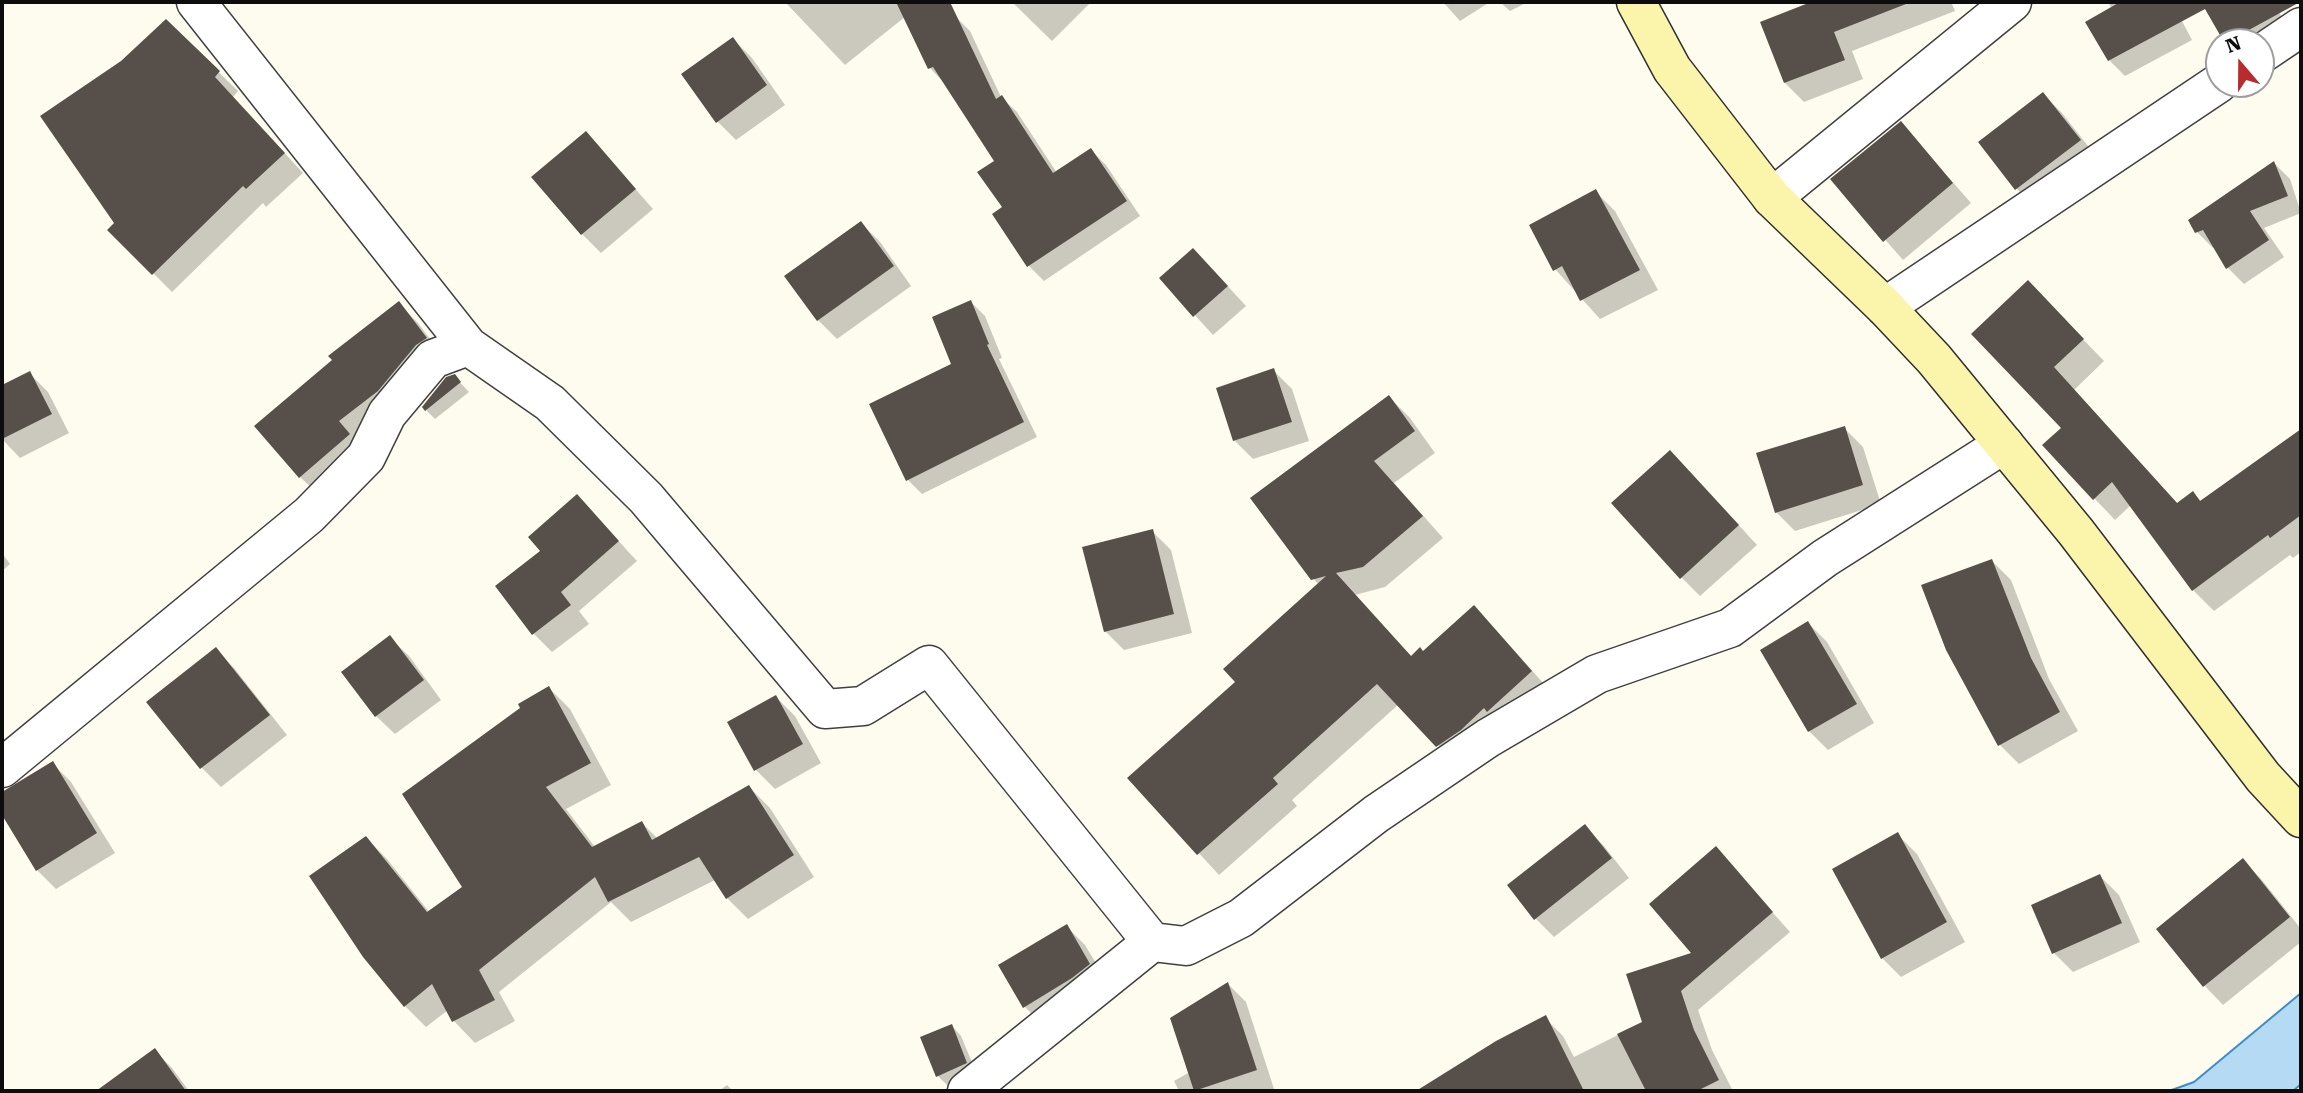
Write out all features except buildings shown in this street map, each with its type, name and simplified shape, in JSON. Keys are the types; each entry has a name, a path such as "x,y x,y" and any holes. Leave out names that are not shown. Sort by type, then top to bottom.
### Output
{"main road":[{"path":"1636,2 1672,69 1772,198 1885,307 1934,359 2076,532 2263,777 2301,818"}],"street":[{"path":"195,2 468,346 551,402 646,498 825,709 863,706 929,665 1152,942 1185,946 1241,919 1376,814 1488,738 1597,674 1730,628 1825,558 2004,444"},
{"path":"1772,198 2012,2"},
{"path":"2275,45 2301,27"},
{"path":"1885,307 2205,92"},
{"path":"2,768 309,515 366,457 387,414 433,359 468,346"},
{"path":"967,1091 1152,942"}],"water":[{"path":"2301,993 2301,1084 2293,1091 2169,1091 2194,1082"}]}
